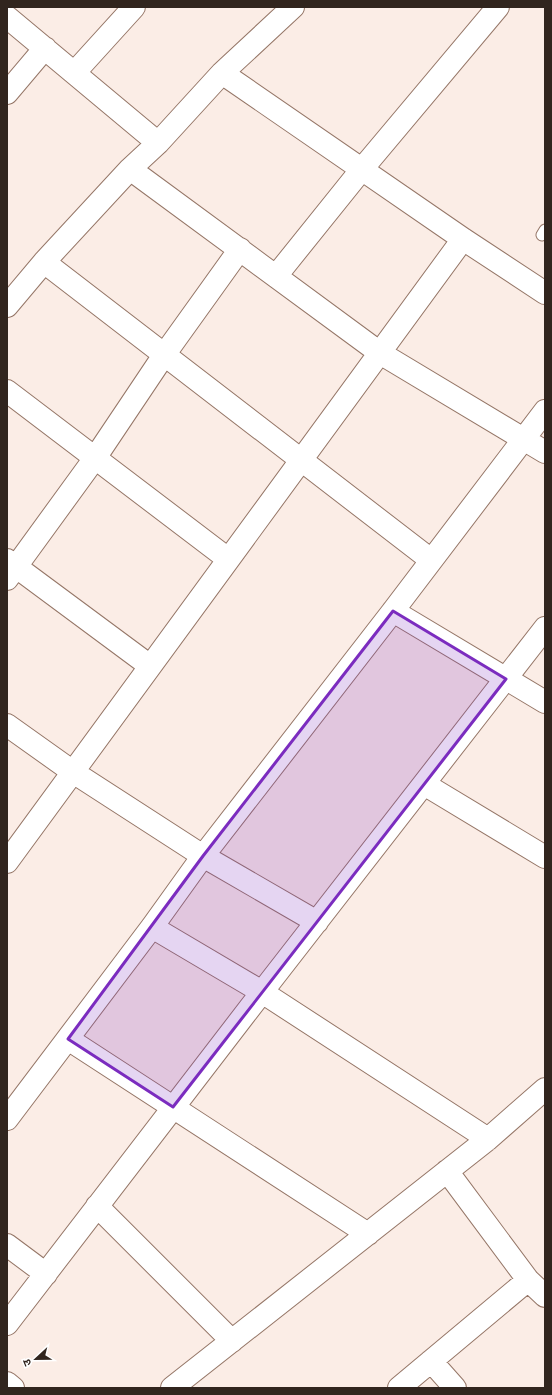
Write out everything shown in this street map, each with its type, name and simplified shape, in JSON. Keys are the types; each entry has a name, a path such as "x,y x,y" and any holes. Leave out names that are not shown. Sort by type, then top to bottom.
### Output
{"street":[{"path":"74,72 134,7"},
{"path":"7,306 44,262 130,169 158,143 222,73 293,7"},
{"path":"276,276 362,169 498,7"},
{"path":"7,17 158,143"},
{"path":"7,94 45,48"},
{"path":"222,73 463,239 545,293"},
{"path":"130,169 380,353 545,452"},
{"path":"7,862 463,239"},
{"path":"150,666 10,568 95,458 164,355 240,249"},
{"path":"44,262 432,560"},
{"path":"7,391 228,559"},
{"path":"7,1119 152,928 203,856 393,611 545,411"},
{"path":"393,611 545,702"},
{"path":"7,1324 173,1107 545,628"},
{"path":"7,724 73,772 203,856 317,922"},
{"path":"424,784 545,857"},
{"path":"152,928 262,992 488,1139"},
{"path":"68,1039 368,1234"},
{"path":"172,1388 488,1139 545,1089"},
{"path":"448,1171 528,1280 545,1296"},
{"path":"98,1206 232,1341"},
{"path":"7,1245 46,1274"},
{"path":"399,1388 528,1280"},
{"path":"431,1361 455,1388"},
{"path":"7,1383 13,1388"}],"highlighted area":[{"path":"393,611 506,679 173,1107 68,1039 203,856"}]}
